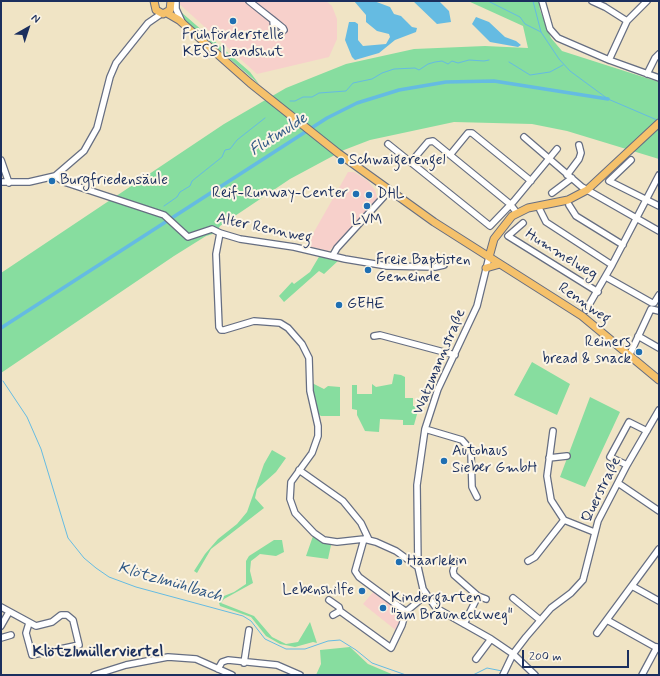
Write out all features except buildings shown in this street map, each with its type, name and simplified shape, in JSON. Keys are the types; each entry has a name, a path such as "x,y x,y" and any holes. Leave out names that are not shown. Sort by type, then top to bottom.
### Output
{"main road":[{"name":"Rennweg","path":"155,3 170,6 181,21 256,87 338,153 389,191 476,249 582,316 630,354 659,380"},
{"path":"489,257 492,244 500,229 517,213 533,206 568,200 587,190 629,157 659,123"},
{"path":"476,249 485,248 492,244"},
{"path":"486,268 500,264"}],"street":[{"path":"249,1 273,20"},
{"path":"542,1 548,23 554,36 609,60 659,78"},
{"path":"592,1 627,20"},
{"path":"609,60 627,20 648,1"},
{"path":"148,23 155,3"},
{"path":"1,182 29,182 47,179 55,176 75,160 88,145 97,128 110,77 116,63 148,23 170,6 176,9 181,21"},
{"path":"647,74 654,58 659,54"},
{"path":"450,155 468,133 472,133 531,180"},
{"path":"524,137 587,190 659,231"},
{"path":"411,162 430,140 433,141 510,204 517,213"},
{"path":"388,144 490,226 557,149"},
{"path":"552,193 570,177 582,153 579,145"},
{"path":"629,157 609,181 645,201 659,206"},
{"path":"1,160 9,183"},
{"path":"586,310 598,292 659,175"},
{"name":"Alter Rennweg","path":"55,176 64,182 164,215 188,237 209,229 220,234 240,239 294,247 345,259 387,266 435,267 444,265"},
{"path":"333,255 336,248 389,191"},
{"path":"569,205 576,216 623,245"},
{"path":"540,210 546,222 612,265"},
{"name":"Hummelweg","path":"523,223 508,236 598,292"},
{"path":"220,234 216,254 219,327 224,330 254,321 280,323 288,328 299,341 309,358 310,391 318,426 318,436 312,453 291,482 290,499 292,509 320,538 338,542 366,539 390,548 418,567"},
{"name":"Watzmannstraße","path":"489,257 477,306 455,356 438,389 425,429 417,485 418,567 421,584 426,595 440,611 491,639 513,654 535,675"},
{"path":"606,277 659,311"},
{"path":"630,354 659,295"},
{"path":"374,336 380,335 455,356"},
{"path":"638,336 659,348"},
{"name":"Querstraße","path":"504,673 513,654 540,620 551,608 579,586 583,580 598,521 627,465 659,410"},
{"path":"627,465 610,457 630,422 647,431"},
{"name":"Watzmannstraße","path":"425,429 462,440 469,448 471,453 472,487 477,498"},
{"path":"552,431 549,458 548,492 554,508 564,520 594,532"},
{"path":"549,458 567,456"},
{"path":"299,470 343,501 364,529 366,539 355,573 406,611"},
{"path":"618,483 659,511"},
{"path":"528,561 535,557 564,520"},
{"path":"597,633 659,550"},
{"path":"455,564 453,571 454,575 478,596 486,599"},
{"path":"632,586 659,602"},
{"path":"329,600 339,608 340,611 391,648 402,625 406,611 426,595"},
{"path":"464,624 478,596"},
{"path":"513,598 540,620"},
{"path":"1,607 36,626 52,622 64,614 73,620 79,645 32,656 26,633 29,623"},
{"path":"333,615 340,611"},
{"path":"1,626 9,612"},
{"path":"607,620 658,648 642,675"},
{"path":"244,663 249,630"},
{"path":"1,638 12,635"},
{"path":"476,660 491,639"},
{"path":"94,675 126,665 168,657 196,659 224,673 232,675"},
{"path":"218,669 224,661 277,665 300,675"}],"shaded area":[{"path":"176,1 326,1 332,6 337,19 337,39 329,57 257,74"},
{"path":"348,172 354,172 368,181 375,190 377,197 375,203 329,251 306,246"},
{"name":"Kindergarten \"am Brauneckweg\"","path":"374,591 404,615 398,632 363,604"}],"green space":[{"name":"Flutmulde","path":"468,1 539,1 540,10 551,38 562,51 659,82 659,159 567,131 532,124 454,122 370,140 344,150 290,179 220,226 216,233 206,236 174,256 1,373 1,273 224,124 286,88 346,64 414,49 485,46 528,48 523,26"},
{"path":"181,12 250,72 259,84 181,17"},
{"path":"320,255 340,259 324,274 319,271 284,302 279,296 292,282 294,284 310,272"},
{"path":"532,362 570,384 557,415 514,395"},
{"path":"394,374 405,377 405,398 413,398 413,406 419,407 414,425 403,425 403,420 380,419 379,432 365,431 357,415 357,410 352,409 352,385 357,385 357,394 372,394 372,384 376,387 392,384"},
{"path":"312,383 324,389 328,386 340,387 340,416 321,416 317,413"},
{"path":"590,397 620,412 585,487 560,477"},
{"path":"272,450 286,458 276,472 257,489 255,498 264,508 211,549 197,573 194,571 205,554 218,539 237,524 247,512 264,464"},
{"path":"313,536 331,545 328,559 306,556"},
{"path":"274,540 282,540 284,552 276,556 260,554 251,561 250,571 253,583 224,599 221,603 254,616 272,637 286,644 298,642 310,622 317,643 313,642 295,647 280,644 266,636 251,617 220,606 217,596 224,596 234,592 246,584 246,561 249,556"},
{"path":"350,647 368,664 394,675 316,675 321,664 320,650"}],"water":[{"path":"354,1 374,1 390,7 394,14 401,16 412,27 417,28 416,32 395,40 379,53 355,60 352,57 345,40 349,22 355,22 358,24 358,40 363,46 386,44 390,37 389,34 377,31 366,22 366,15"},
{"path":"413,1 439,1 449,11 451,22 437,24"},
{"path":"476,17 489,22 505,37 516,41 521,45 518,47 490,42 472,24"}],"waterway":[{"path":"488,1 520,17 525,24 541,32"},
{"path":"533,1 541,32 559,59 570,71 608,99 657,120"},
{"path":"290,101 295,101 303,97 312,97 319,93 346,91 353,83 372,79 382,73 394,69 415,68 419,70 428,64 442,61 448,64 452,61 458,63 469,60 489,60"},
{"path":"509,62 530,75 550,72 563,65"},
{"name":"Flutmulde","path":"1,328 327,118 357,103 399,90 446,82 494,81 608,99"},
{"path":"164,206 177,197 180,192 190,186 192,181 222,157 225,150 230,149 237,140 265,118"},
{"name":"Klötzlmühlbach","path":"3,381 27,417 41,449 68,538 84,558 96,568 109,577 136,587 243,616 251,621 265,639 286,649 305,649 328,641 340,640 356,650 372,663 406,675"},
{"name":"Klötzlmühlbach","path":"473,675 487,668 502,671"}],"place":[{"name":"Frühförderstelle KESS Landshut","path":"233,21"},
{"name":"Schwaigerengel","path":"341,161"},
{"name":"Burgfriedensäule","path":"52,181"},
{"name":"Reif-Runway-Center","path":"356,194"},
{"name":"DHL","path":"369,195"},
{"name":"LVM","path":"367,206"},
{"name":"Freie Baptisten Gemeinde","path":"368,270"},
{"name":"GEHE","path":"339,305"},
{"name":"Reiners bread & snack","path":"639,352"},
{"name":"Autohaus Sieber GmbH","path":"444,461"},
{"name":"Haarlekin","path":"399,562"},
{"name":"Lebenshilfe","path":"362,591"},
{"name":"Kindergarten \"am Brauneckweg\"","path":"383,608"}],"district":[{"name":"Klötzlmüllerviertel","path":"98,653"}]}
